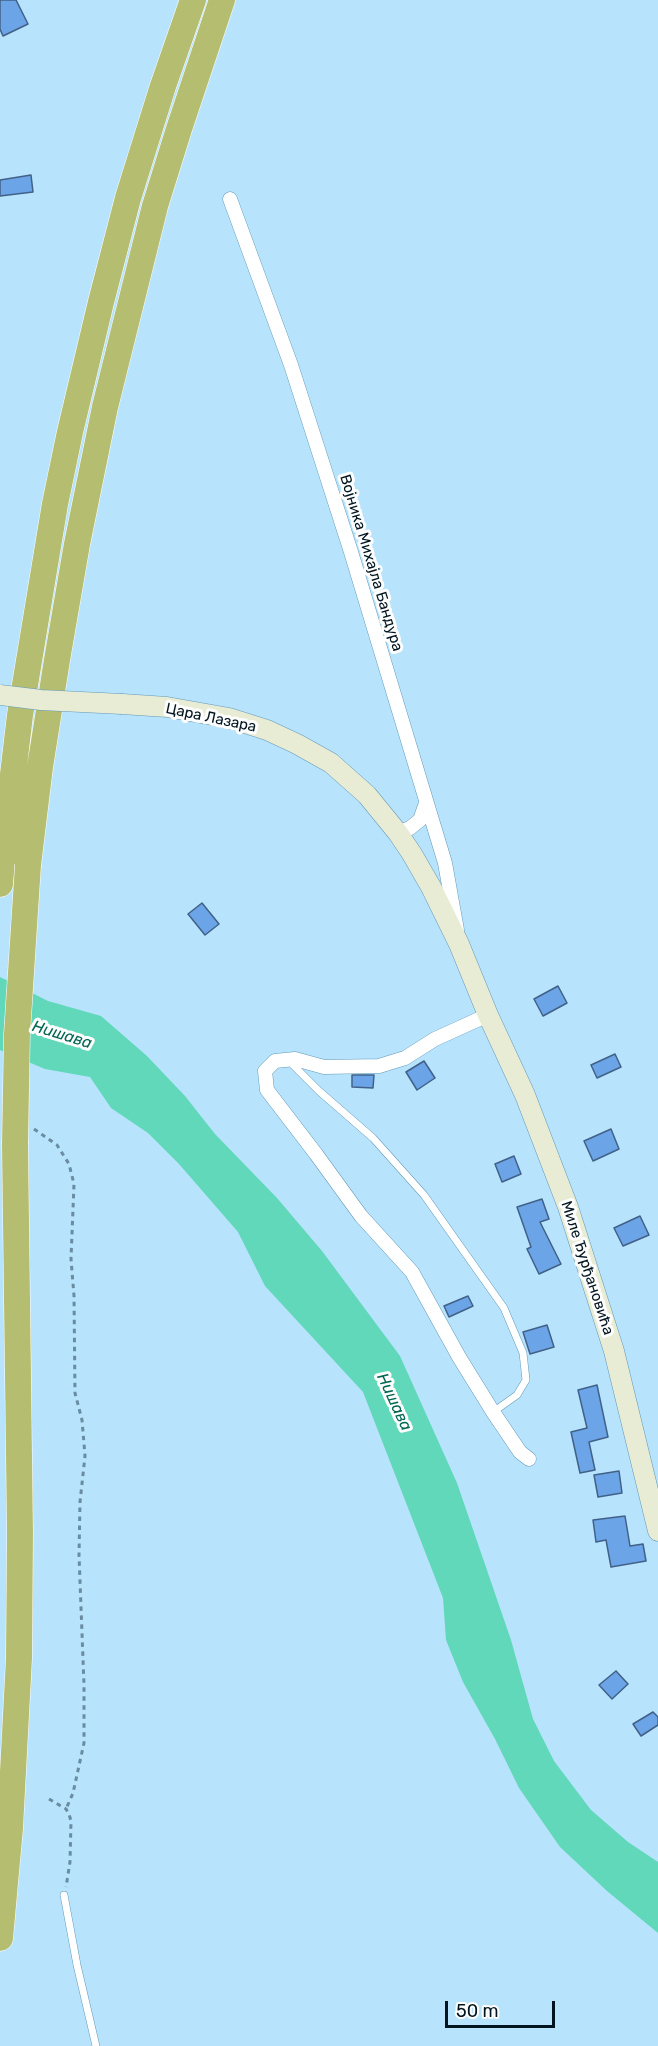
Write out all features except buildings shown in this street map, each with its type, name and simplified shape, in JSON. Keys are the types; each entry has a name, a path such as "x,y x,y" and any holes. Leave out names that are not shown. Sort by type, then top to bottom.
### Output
{"highway":[{"path":"1,875 20,715 55,504 70,432 128,198 162,86 192,0"},
{"path":"0,1938 15,1759 19,1636 22,1135 17,1035 28,866 40,767 57,660 77,544 105,407 155,206 222,0"}],"street":[{"name":"Војника Михајла Бандура","path":"230,199 294,376 419,774 445,863 453,898 459,944"},
{"name":"Цара Лазара","path":"0,694 41,700 167,707 229,718 285,738 310,750 348,777 367,795 398,833 431,887 459,944 488,1014"},
{"path":"398,833 411,828 420,820 426,803"},
{"path":"488,1014 435,1039 405,1058 379,1066 324,1067 295,1059 275,1061 266,1071 267,1090 361,1216 412,1272 459,1357 493,1412 520,1452 529,1459"},
{"name":"Миле Ђурђановића","path":"488,1014 525,1095 568,1207 614,1351 658,1531"}],"lane":[{"path":"287,1059 319,1091 373,1138 424,1195 504,1308 523,1353 526,1380 517,1395 493,1412"},
{"path":"64,1895 96,2046"}],"path":[{"path":"22,1135 57,1145 69,1164 74,1184 71,1258 74,1296 75,1393 82,1420 85,1456 80,1502 79,1555 84,1743 74,1793 66,1809"},
{"path":"49,1799 66,1809 71,1821 71,1842 64,1895"}],"water":[{"name":"Нишава","path":"0,977 48,1001 101,1016 147,1056 185,1096 215,1134 277,1198 322,1251 400,1356 457,1483 511,1640 533,1719 554,1761 591,1810 628,1842 658,1862 658,1933 607,1891 560,1847 519,1788 463,1682 446,1640 443,1598 363,1392 265,1286 238,1232 179,1164 148,1133 111,1108 90,1077 45,1069 0,1050"}]}
